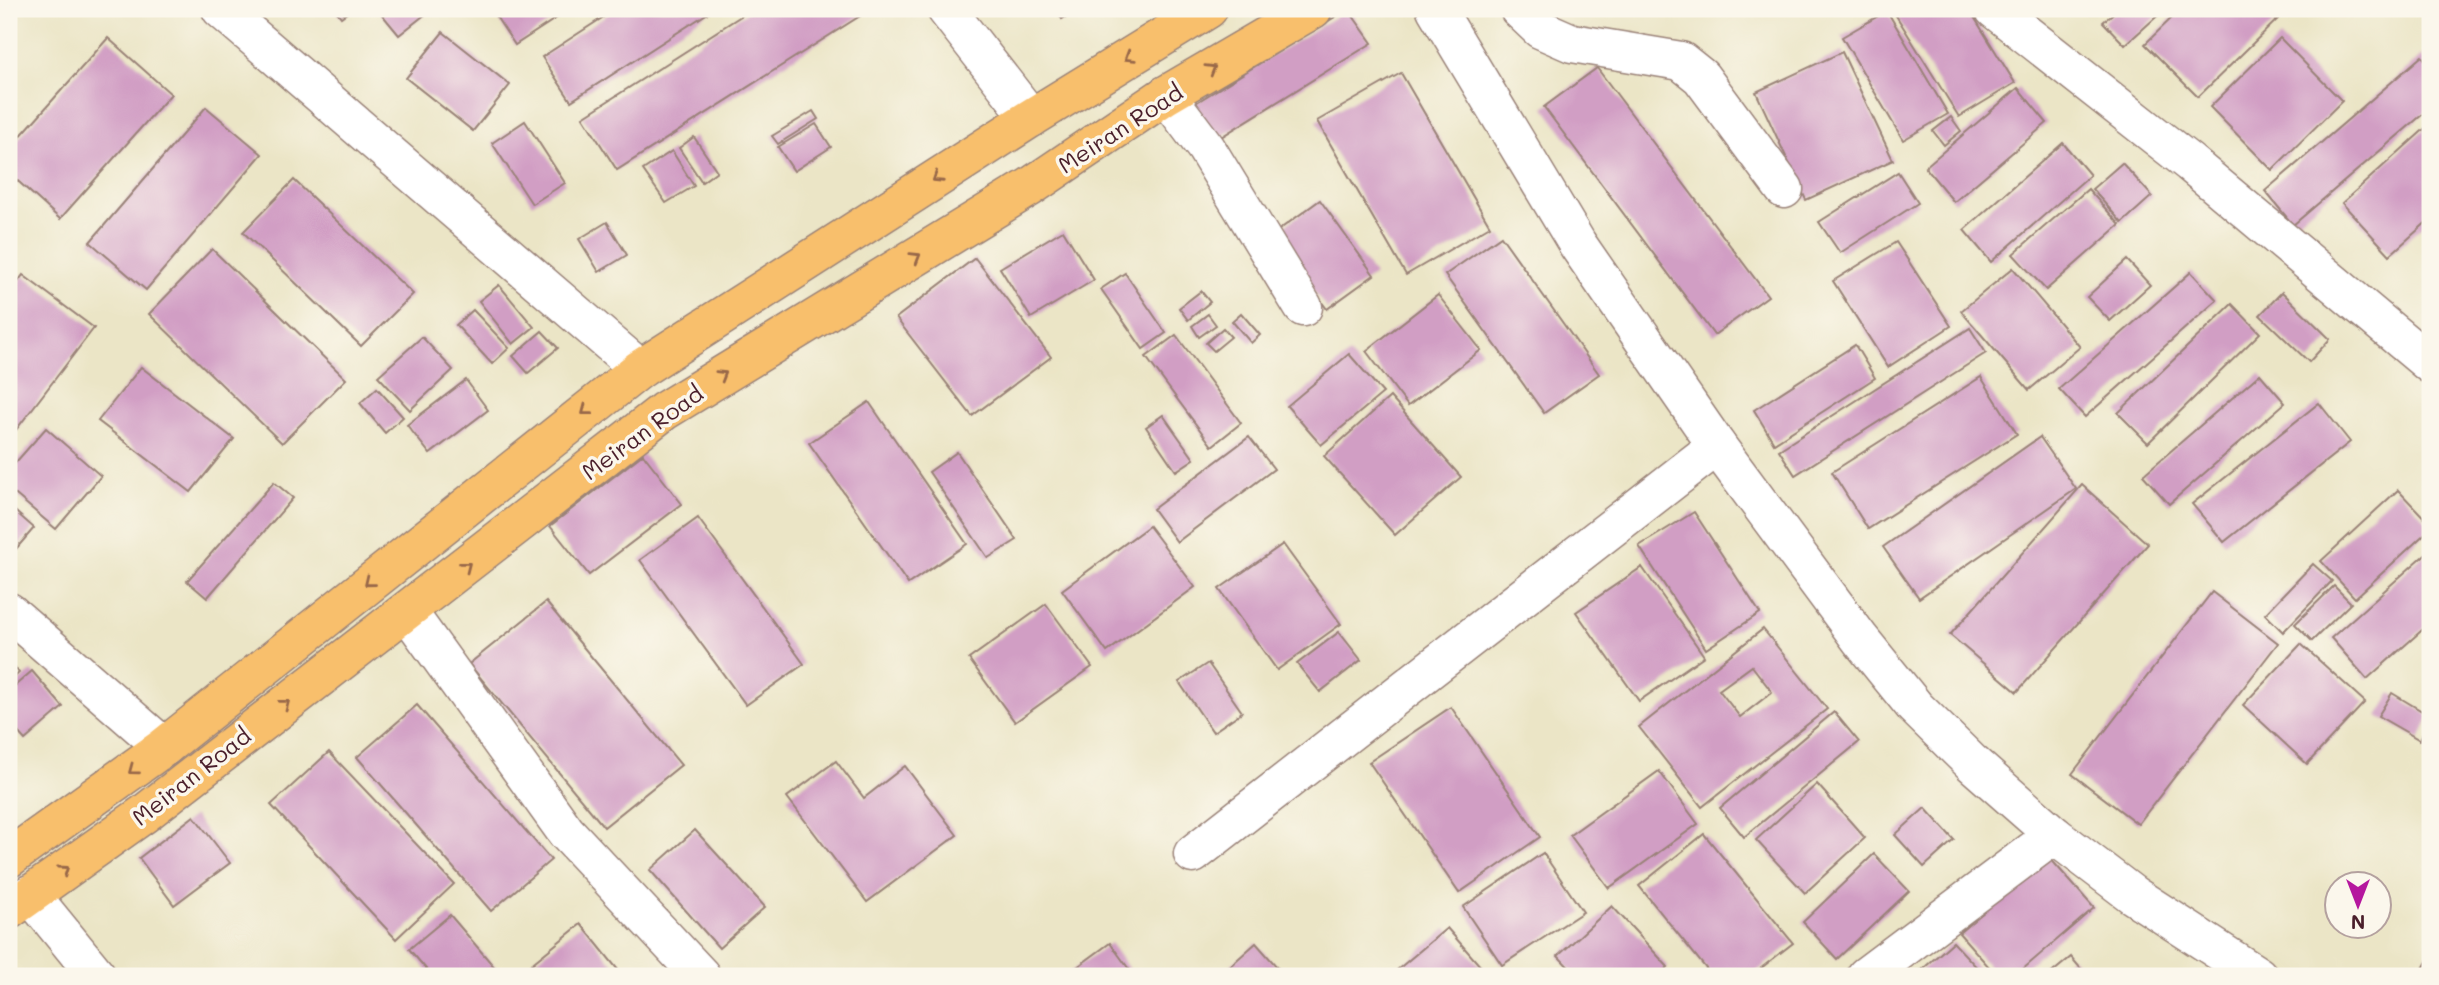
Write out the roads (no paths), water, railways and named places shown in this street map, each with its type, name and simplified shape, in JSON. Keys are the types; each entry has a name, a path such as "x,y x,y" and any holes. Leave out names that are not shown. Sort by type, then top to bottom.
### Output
{"main road":[{"name":"Meiran Road","path":"9,858 164,747 640,369 1031,118 1208,9"},
{"name":"Meiran Road","path":"20,902 144,814 664,411 1030,187 1166,95 1312,9"}],"street":[{"path":"220,9 640,369"},
{"path":"946,9 1031,118"},
{"path":"1436,9 1578,245 1717,446 1860,639 1915,707 1972,763 2054,835 2133,895 2258,976"},
{"path":"1519,9 1540,29 1572,43 1681,61 1701,77 1784,189"},
{"path":"1994,9 2190,163 2430,365"},
{"path":"1166,95 1206,148 1303,307"},
{"path":"1193,854 1717,446"},
{"path":"407,611 566,832 701,976"},
{"path":"9,612 164,747"},
{"path":"1866,976 2054,835"},
{"path":"20,902 97,976"}]}
